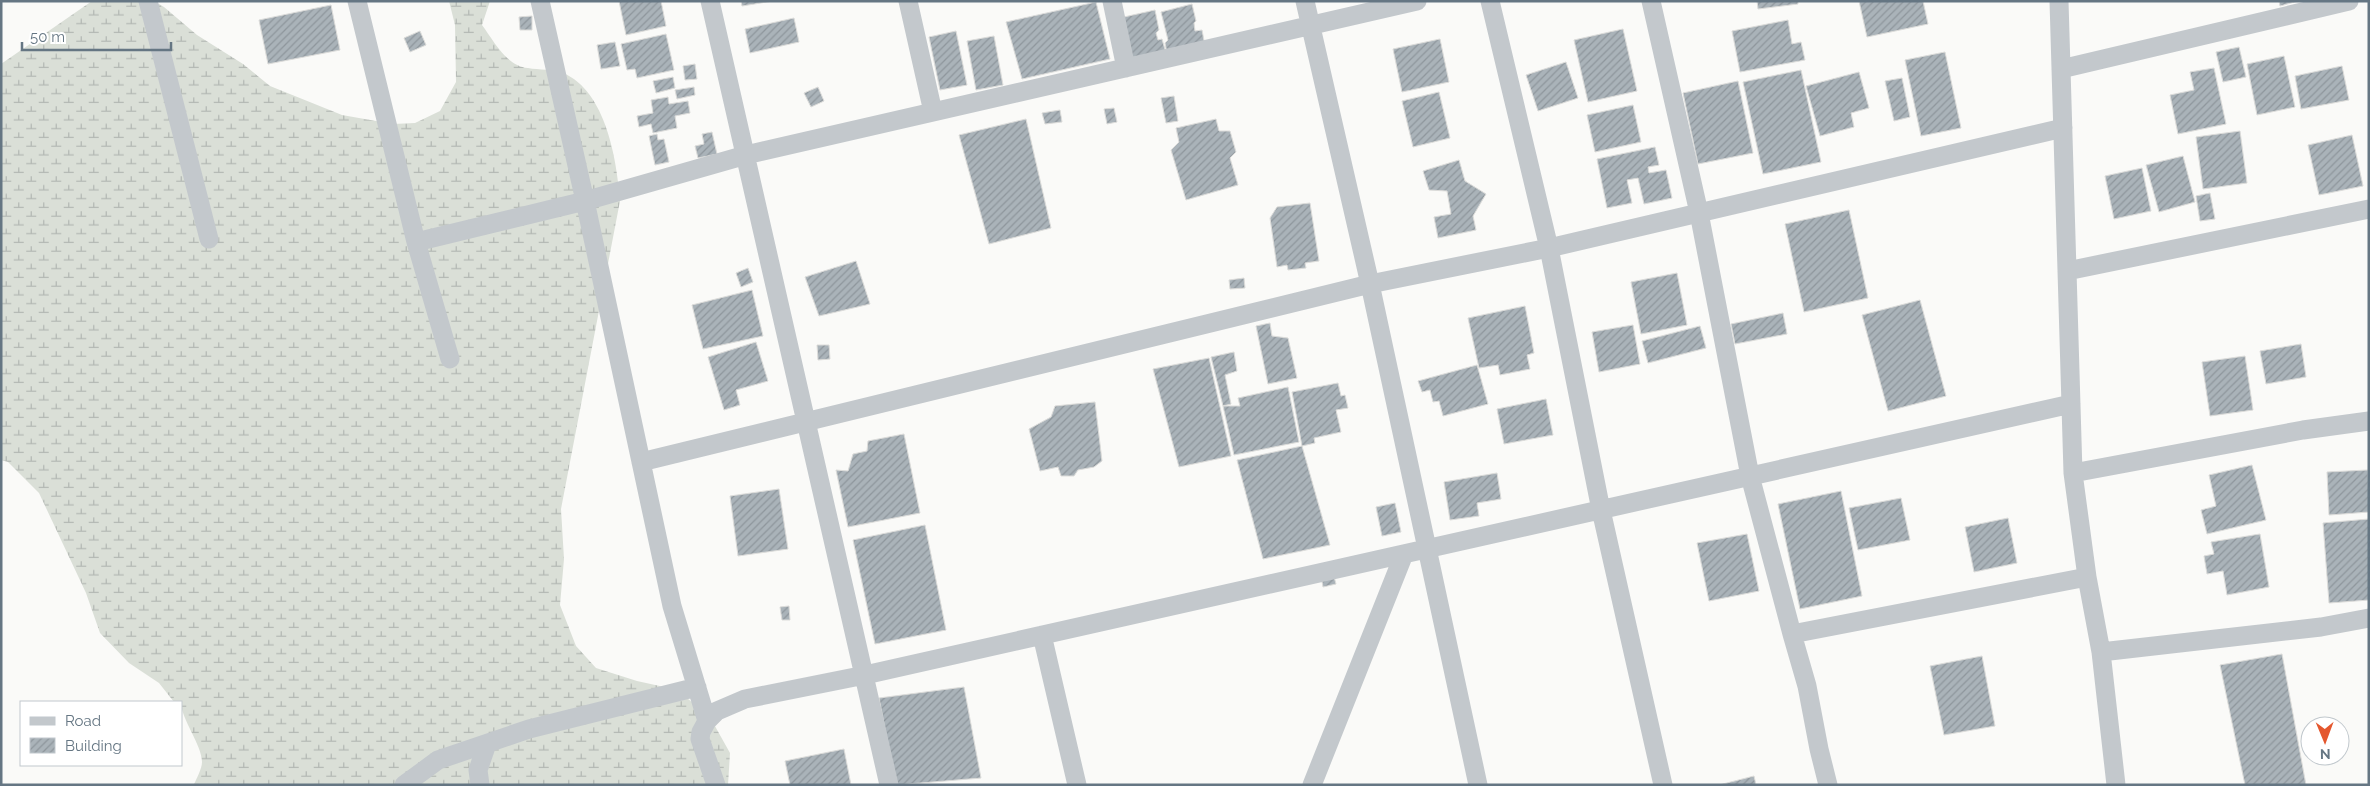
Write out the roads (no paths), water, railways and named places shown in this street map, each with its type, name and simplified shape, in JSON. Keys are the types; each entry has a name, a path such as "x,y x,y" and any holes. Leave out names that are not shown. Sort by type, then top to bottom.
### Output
{"street":[{"path":"148,1 209,239"},
{"path":"357,1 416,242 450,359"},
{"path":"540,1 586,201 672,606 707,721"},
{"path":"710,1 889,785"},
{"path":"908,1 932,112"},
{"path":"1112,1 1126,68"},
{"path":"1304,1 1370,284 1478,785"},
{"path":"416,242 586,201 746,155 1416,1"},
{"path":"1490,1 1549,248 1601,510 1664,785"},
{"path":"1651,1 1699,213 1750,476 1807,686 1828,785"},
{"path":"2059,1 2073,473 2087,577 2101,652 2116,785"},
{"path":"2061,69 2349,1"},
{"path":"641,462 1370,284 1549,248 2063,128"},
{"path":"2067,271 2369,209"},
{"path":"716,785 700,739 700,732 717,711 745,699 865,675 2071,404"},
{"path":"2073,473 2303,430 2369,421"},
{"path":"1312,785 1404,554"},
{"path":"1792,634 2087,577"},
{"path":"2101,652 2321,627 2369,618"},
{"path":"1042,635 1077,785"},
{"path":"404,785 438,760 528,728 697,687"},
{"path":"480,785 478,770 487,744"}]}
